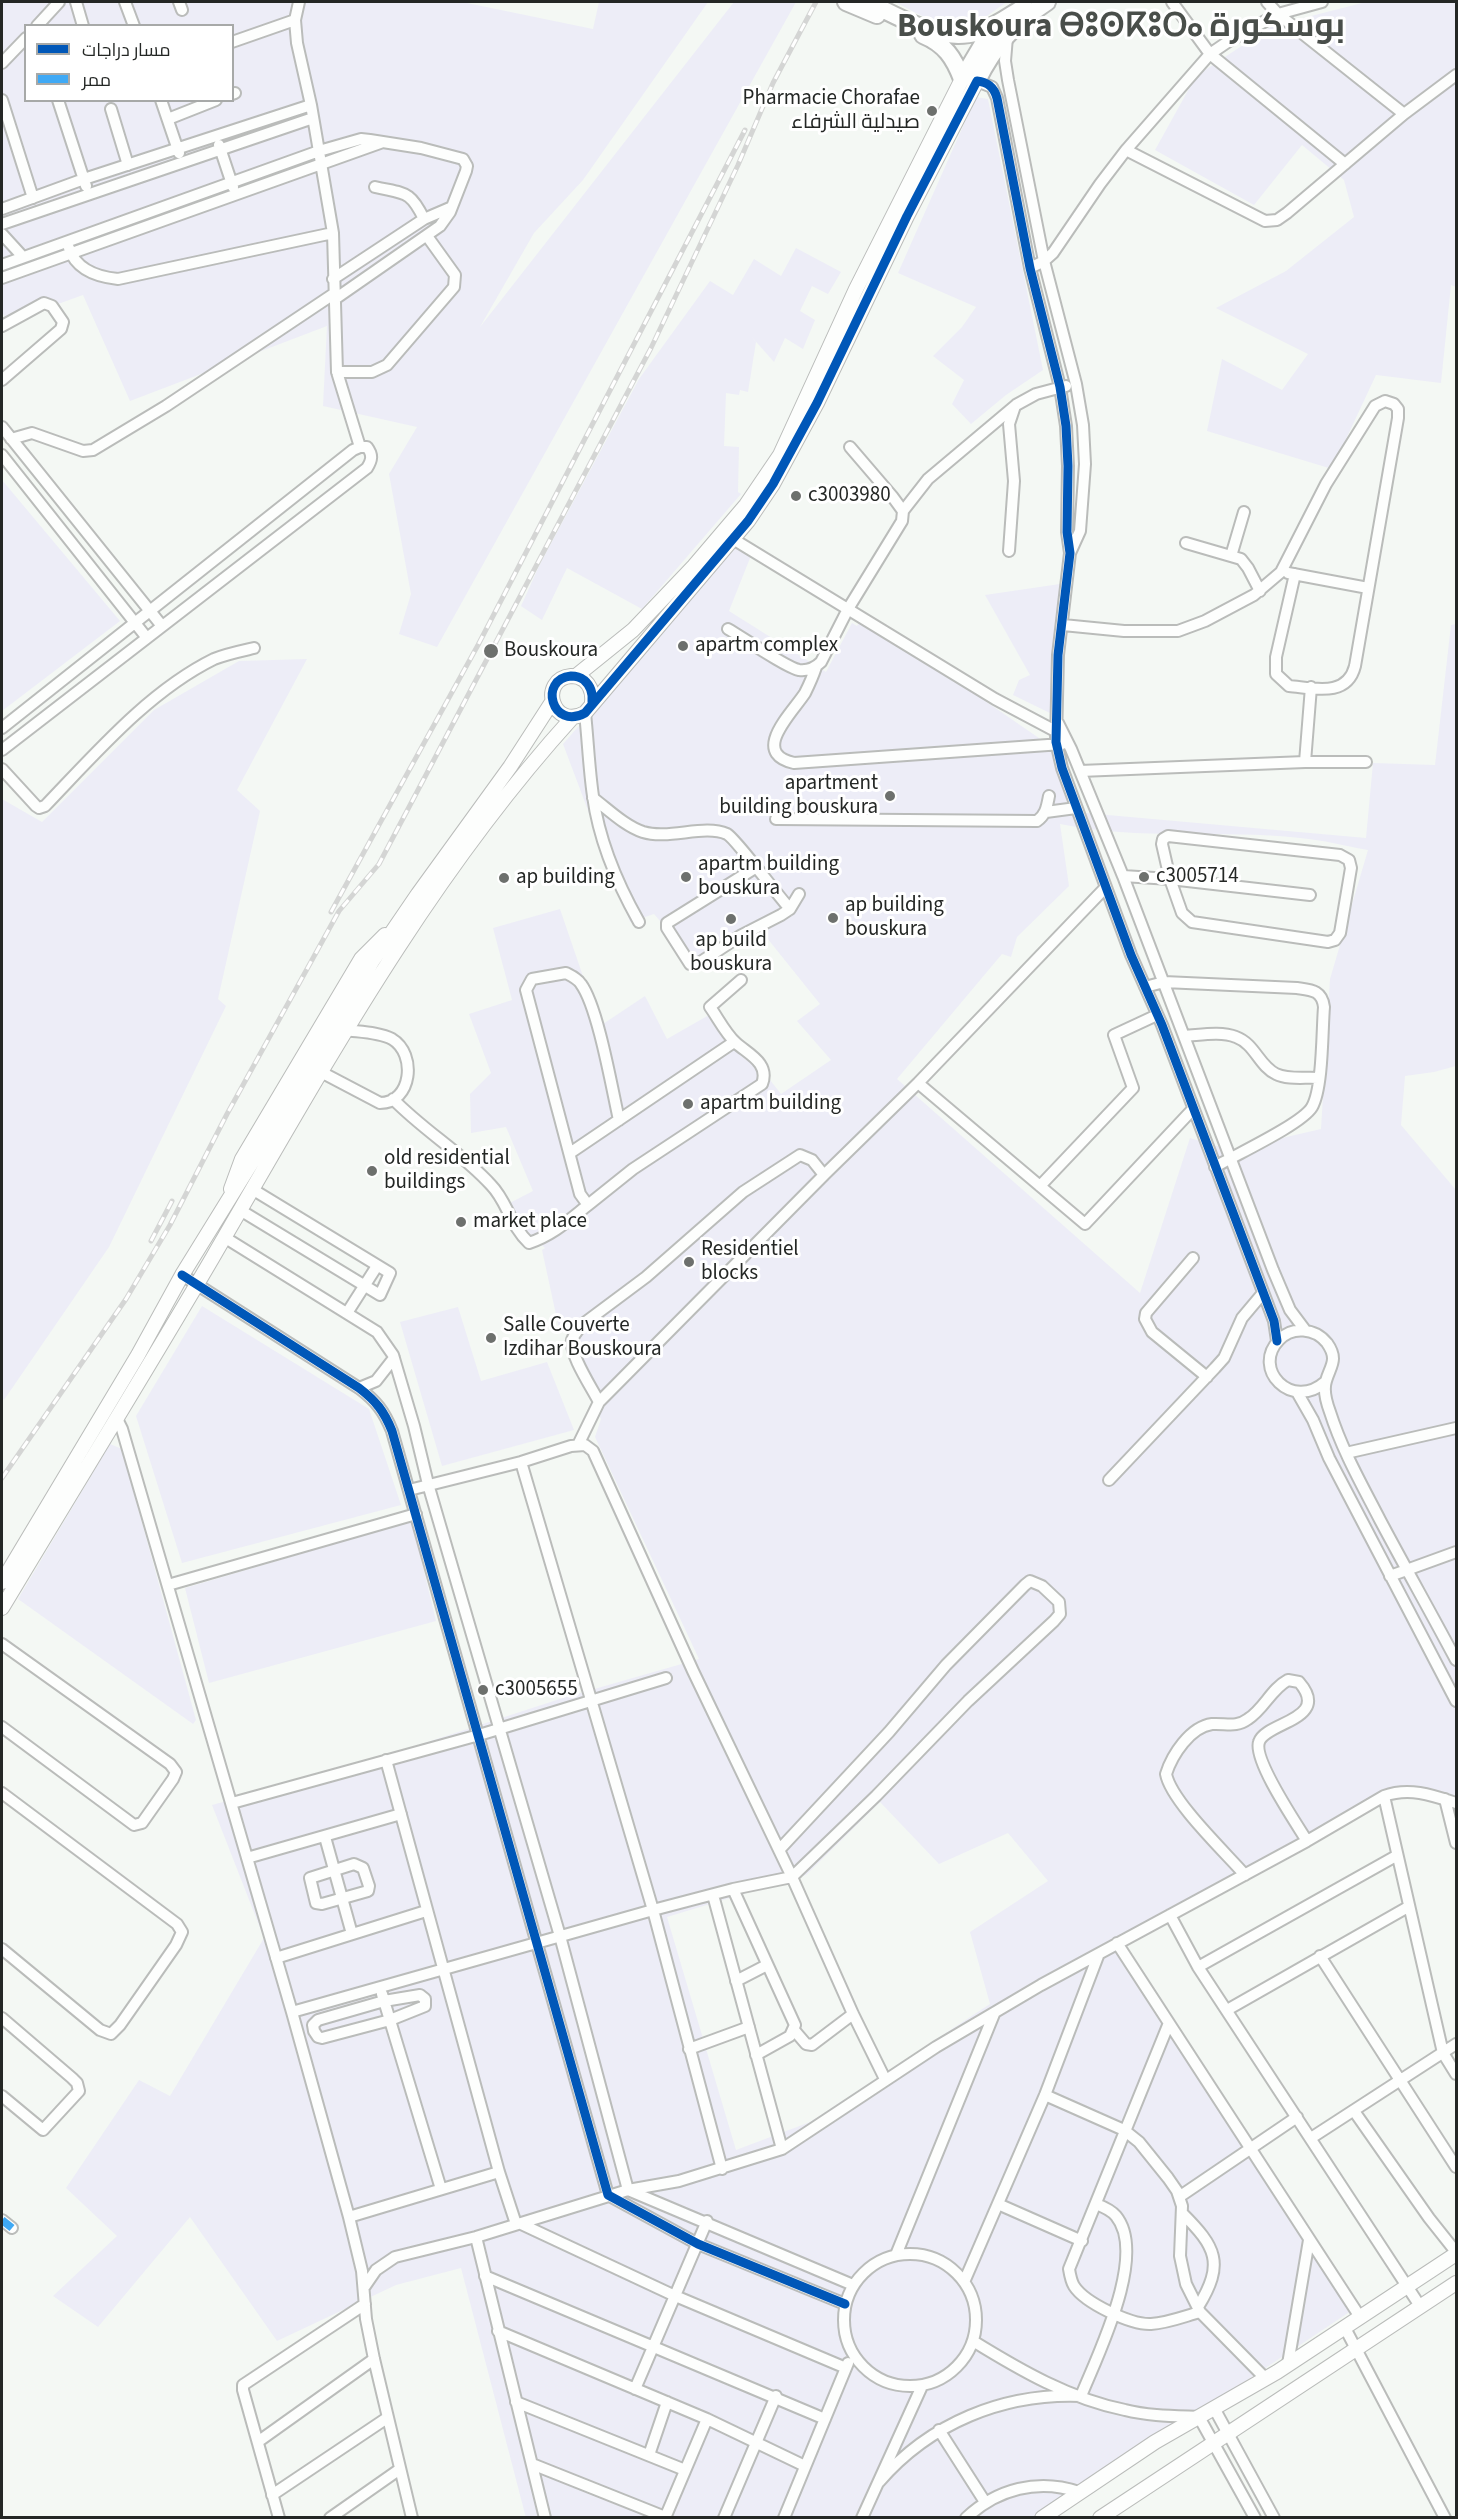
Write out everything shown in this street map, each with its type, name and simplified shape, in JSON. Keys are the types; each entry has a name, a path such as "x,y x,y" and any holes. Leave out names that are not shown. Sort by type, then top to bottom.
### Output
{"main road":[{"path":"846,2 913,27 945,34 965,35 988,28 1028,4"},
{"path":"867,2 942,45 977,82"},
{"path":"977,82 994,49 1008,31 1047,2"},
{"path":"977,82 981,47 1028,4"}],"street":[{"path":"39,24 59,2"},
{"path":"76,2 82,24"},
{"path":"125,2 133,24"},
{"path":"299,2 295,20 297,44 311,105 333,233 337,372 360,447"},
{"path":"1172,2 1210,54 1345,164"},
{"path":"1268,2 1278,14 1404,114"},
{"path":"1030,268 1044,261 1057,249 1100,184 1126,150 1210,54 1278,14 1322,2"},
{"path":"234,41 295,20"},
{"path":"1008,31 1005,51 1008,80 1044,261 1076,384 1083,425 1085,464 1080,531 1070,553"},
{"path":"2,63 24,40"},
{"path":"1126,150 1264,221 1277,220 1404,114 1456,75"},
{"path":"977,82 1008,80"},
{"path":"977,82 997,98 1030,268 1060,387 1068,446 1067,532 1070,553 1058,655 1057,722 1076,808 1274,1321 1277,1341 1270,1358 1273,1376 1285,1388 1297,1392 1311,1391 1325,1382 1330,1373 1332,1354 1321,1337 1305,1330 1293,1331 1277,1341"},
{"path":"2,1582 132,1364 182,1275 235,1205 252,1189 345,1030 435,893 525,770 649,639 734,539 773,484 796,443 907,216 977,82"},
{"path":"2,1608 224,1237 235,1205 233,1179 242,1159 361,959 398,923 510,767 552,702 552,691 557,682 563,678 576,676 637,627 694,566 746,505 780,455 856,289 977,82"},
{"path":"2,100 33,198"},
{"path":"59,102 88,194"},
{"path":"162,102 182,162"},
{"path":"168,119 211,102"},
{"path":"2,209 84,179 311,105"},
{"path":"111,109 128,165"},
{"path":"2,224 313,118"},
{"path":"216,136 235,194"},
{"path":"2,265 319,151 361,139 421,148 463,159 467,166 444,222 427,236 166,406 93,450 83,451 32,433 11,439"},
{"path":"2,278 383,142"},
{"path":"375,187 413,198 424,219"},
{"path":"333,279 424,219 452,207"},
{"path":"67,241 74,260 94,274 107,278 131,278 333,233"},
{"path":"2,234 23,257"},
{"path":"337,372 372,372 387,365 454,287 455,275 427,236"},
{"path":"2,326 44,303 52,306 63,322 61,329 2,380"},
{"path":"1061,739 794,764 785,761 776,751 774,742 777,733 804,693 848,609 902,521 903,512 928,479 1016,405 1036,394 1076,384"},
{"path":"1063,625 1124,632 1178,631 1245,601 1260,591 1281,572 1326,484 1361,426 1375,406 1388,401 1397,407 1398,414 1368,588 1353,674 1338,688 1284,683 1276,674 1274,666 1295,574"},
{"path":"1010,552 1014,481 1010,424 1016,405"},
{"path":"2,427 162,626"},
{"path":"2,728 353,450 367,447 371,454 371,462 367,468 2,750"},
{"path":"850,447 903,512"},
{"path":"21,451 4,458 147,638"},
{"path":"1231,556 1244,512"},
{"path":"734,539 1061,739 1080,771 1123,876 1290,1310 1305,1330"},
{"path":"236,542 248,558"},
{"path":"1186,543 1231,556 1245,563 1260,591"},
{"path":"1281,572 1368,588"},
{"path":"729,629 795,669 809,670 816,667"},
{"path":"2,769 36,806 39,808 45,806 113,736 152,701 216,658 254,648"},
{"path":"576,676 586,681 592,690 583,711 593,798 599,825 616,876 639,922"},
{"path":"1305,762 1311,687"},
{"path":"552,702 562,715 583,711"},
{"path":"1080,771 1305,762 1366,762"},
{"path":"776,819 1037,821 1046,812 1049,796"},
{"path":"593,798 633,828 644,832 666,835 712,832 725,834 737,844 790,909"},
{"path":"1046,812 1076,808"},
{"path":"1168,836 1340,855 1346,857 1350,863 1340,933 1335,940 1328,942 1191,922 1182,913 1170,879 1162,844 1163,838 1168,836"},
{"path":"755,868 667,923 690,964 699,963 740,936 790,909 799,894"},
{"path":"1123,876 1310,895"},
{"path":"578,1445 599,1401 918,1083 1106,887"},
{"path":"588,1205 580,1194 545,1067 526,990 532,979 566,973 580,982 587,994 597,1027 619,1120"},
{"path":"393,1100 425,1130 466,1161 494,1187 508,1216 529,1243 543,1238 566,1224 633,1168 762,1084 764,1075 759,1062 734,1042 710,1007 741,980"},
{"path":"1145,987 1164,982 1297,988 1321,994 1324,1006 1318,1078 1314,1101 1309,1112 1215,1167"},
{"path":"1040,1186 1133,1088 1114,1035 1157,1015"},
{"path":"321,1072 373,1101 384,1103 393,1100 402,1090 408,1075 408,1060 404,1052 391,1039 345,1030"},
{"path":"1185,1035 1226,1035 1238,1038 1247,1043 1266,1067 1278,1075 1318,1078"},
{"path":"570,1153 734,1042"},
{"path":"918,1083 1085,1224 1193,1108"},
{"path":"599,1401 578,1362 572,1344 575,1334 583,1324 646,1277 743,1192 796,1157 806,1156 824,1175"},
{"path":"235,1205 380,1295 390,1273 252,1189"},
{"path":"224,1237 377,1332 394,1358 428,1484 560,1936 628,2190"},
{"path":"1193,1258 1146,1313 1145,1319 1152,1332 1207,1377"},
{"path":"347,1313 377,1266"},
{"path":"182,1275 359,1388 376,1401 384,1411 416,1514 608,2195 698,2244 845,2304"},
{"path":"1109,1480 1224,1358 1242,1317 1263,1293"},
{"path":"359,1388 376,1381 394,1358"},
{"path":"1325,1382 1330,1413 1346,1454 1456,1660"},
{"path":"1297,1392 1456,1701"},
{"path":"116,1417 122,1428 232,1803 349,2217 365,2286 365,2304 374,2359 411,2517"},
{"path":"1346,1454 1456,1428"},
{"path":"409,1490 578,1445 589,1448 599,1461 693,1671 792,1877 853,2014 885,2079"},
{"path":"521,1462 653,1910 722,2169"},
{"path":"168,1585 416,1514"},
{"path":"1390,1576 1456,1552"},
{"path":"292,2012 653,1910 733,1889 792,1877 876,1796 968,1701 1060,1614 1059,1602 1036,1581 1030,1581 1025,1585 946,1665 889,1732 779,1850"},
{"path":"2,1644 170,1764 176,1772 142,1823 134,1825 2,1727"},
{"path":"232,1803 479,1735 666,1678"},
{"path":"1245,1875 1181,1802 1169,1784 1166,1774 1175,1755 1198,1730 1211,1725 1234,1726 1244,1722 1259,1710 1281,1684 1288,1680 1296,1680 1301,1685 1308,1697 1306,1705 1297,1716 1263,1737 1258,1749 1260,1758 1279,1796 1307,1841"},
{"path":"386,1760 442,1971 499,2172 518,2224 673,2295 846,2368"},
{"path":"365,2286 376,2270 394,2257 476,2237 608,2195 679,2181 782,2149 885,2079 1041,1985 1307,1841 1384,1796 1406,1791 1456,1803"},
{"path":"2,1793 177,1924 182,1932 164,1963 120,2025 111,2034 100,2030 2,1948"},
{"path":"1384,1796 1443,2053 1456,2074"},
{"path":"1445,1799 1456,1843"},
{"path":"247,1858 401,1814"},
{"path":"325,1837 352,1934"},
{"path":"1198,1967 1396,1856"},
{"path":"359,1864 363,1868 369,1889 366,1892 318,1905 309,1883 312,1876 334,1869 359,1864"},
{"path":"733,1889 794,2022 794,2030 790,2036 756,2055"},
{"path":"713,1895 782,2149"},
{"path":"1227,2010 1408,1906"},
{"path":"276,1958 426,1911"},
{"path":"1170,1915 1198,1967 1420,2306"},
{"path":"1117,1943 1360,2317"},
{"path":"964,2282 1045,2095 1098,1956"},
{"path":"1320,1956 1456,2167"},
{"path":"736,1981 767,1965"},
{"path":"380,1988 441,2189"},
{"path":"420,1995 426,2004 421,2009 390,2020 322,2038 318,2037 314,2031 313,2025 318,2020 384,2001 420,1995"},
{"path":"794,2030 806,2044 812,2045 853,2014"},
{"path":"896,2255 994,2014"},
{"path":"2,2018 72,2078 79,2087 79,2091 43,2130 2,2096"},
{"path":"1169,2023 1070,2269 1072,2284 1091,2303 1142,2324 1151,2324 1199,2309 1210,2284 1214,2256 1208,2240 1182,2213"},
{"path":"689,2049 748,2027"},
{"path":"1311,2138 1456,2044"},
{"path":"1045,2095 1124,2130 1151,2156 1179,2197 1182,2213 1180,2244 1182,2271 1199,2309 1266,2379"},
{"path":"1042,2517 1199,2417 1266,2379 1456,2253 1354,2111"},
{"path":"1179,2197 1298,2117"},
{"path":"349,2217 499,2172"},
{"path":"628,2190 707,2221 853,2285"},
{"path":"998,2204 1082,2241"},
{"path":"1081,2396 1115,2313 1124,2271 1124,2233 1115,2215 1096,2204"},
{"path":"2,2220 12,2228"},
{"path":"635,2389 673,2295 707,2221"},
{"path":"476,2237 545,2517"},
{"path":"1288,2364 1309,2240"},
{"path":"896,2255 922,2255 946,2264 964,2282 976,2310 973,2341 962,2362 944,2378 922,2386 895,2385 870,2373 852,2353 844,2329 845,2304 853,2285 872,2265 896,2255"},
{"path":"485,2276 777,2396 825,2419"},
{"path":"1100,2517 1456,2283"},
{"path":"279,2517 243,2385 365,2304"},
{"path":"1345,2328 1445,2517"},
{"path":"498,2331 707,2419 805,2466"},
{"path":"973,2341 1009,2364 1081,2396 1134,2412 1199,2417"},
{"path":"784,2517 852,2353"},
{"path":"259,2441 374,2359"},
{"path":"862,2517 922,2386"},
{"path":"879,2482 896,2463 939,2430 971,2414 997,2404 1059,2395 1081,2396"},
{"path":"724,2517 777,2396"},
{"path":"516,2402 685,2470"},
{"path":"649,2455 667,2402"},
{"path":"1214,2409 1274,2517"},
{"path":"1199,2417 1256,2517"},
{"path":"272,2495 387,2418"},
{"path":"532,2464 665,2517 707,2419"},
{"path":"939,2430 985,2502"},
{"path":"330,2517 400,2469"},
{"path":"966,2517 985,2502 1016,2488 1037,2486 1067,2488 1079,2492"}],"shaded area":[{"path":"2,2 462,2 593,29 599,2 708,2 583,180 534,233 480,327 734,2 796,2 437,647 399,634 411,594 389,474 417,427 323,406 327,326 130,401 83,295 8,322 2,312"},
{"path":"895,2 1007,2 975,23 955,26 923,17"},
{"path":"1366,2 1456,2 1456,287 1451,285 1441,383 1376,375 1332,469 1207,431 1222,359 1282,390 1308,354 1216,308 1286,271 1354,217 1344,180 1302,145 1254,205 1155,150 1196,76 1272,26"},
{"path":"976,97 988,99 1043,370 1006,395 971,424 952,404 964,380 933,356 962,327 976,307 898,273"},
{"path":"796,248 841,272 828,294 812,286 800,311 815,320 803,349 785,338 774,362 750,335 756,342 748,392 740,390 739,395 726,393 724,446 739,447 738,492 741,494 642,609 567,568 542,620 521,606 540,564 639,379 710,281 733,295 754,259 781,276"},
{"path":"2,480 120,621 2,711"},
{"path":"738,545 752,553 729,611 826,672 852,623 857,626 863,617 1052,747 1074,812 1366,838 1373,763 1435,765 1451,625 1456,624 1456,1066 1405,1076 1401,1125 1456,1190 1456,1804 1395,1787 1113,1939 1354,2309 1042,2517 526,2518 461,2268 396,2285 277,2341 190,2217 98,2327 53,2296 117,2236 66,2188 139,2080 170,2096 264,1938 212,1805 335,1772 563,1698 699,1659 595,1437 601,1419 585,1389 570,1325 560,1333 542,1250 545,1248 502,1207 533,1191 506,1127 471,1133 470,1094 491,1073 469,1014 512,1000 493,928 560,909 600,1026 645,996 667,1039 716,1011 781,1094 831,1060 797,1021 820,1004 759,928 698,965 654,914 630,922 563,744","holes":["1060,824 1150,834 1240,834 1300,838 1368,850 1330,979 1321,1129 1230,1150 1190,1138 1140,1293 897,1079 1002,954 1011,957 1017,937 1069,886","880,1802 939,1864 1008,1833 1048,1881 970,1932 990,2004 810,2122 736,2150 667,1917 806,1875"]},
{"path":"1060,584 1054,715 1013,695 1019,680 1030,675 985,595"},
{"path":"307,659 237,790 260,811 218,999 226,1006 109,1247 4,1400 2,1398 2,799 42,822 154,710 239,661"},
{"path":"202,1306 369,1409 401,1505 182,1563 136,1416"},
{"path":"458,1307 481,1381 547,1362 574,1430 442,1466 400,1322"},
{"path":"110,1444 122,1449 196,1720 193,1724 18,1599"},
{"path":"412,1521 436,1621 209,1683 185,1588"}],"railway":[{"path":"2,1478 126,1299 170,1225 227,1114 339,911 379,864 651,348 738,165 773,83 816,2"},
{"path":"331,912 478,645 745,130"},
{"path":"151,1241 172,1201"}],"marked path":[{"path":"2,2220 12,2228"}],"cycle path":[{"path":"592,702 590,687 579,677 571,676 561,679 552,694 557,710 564,715 574,717 585,713 748,521 773,484 817,403 907,216 977,81 987,84 997,98 1030,268 1060,387 1066,426 1067,532 1070,553 1058,655 1056,742 1062,768 1131,955 1162,1025 1274,1321 1277,1341"},
{"path":"182,1275 359,1388 379,1407 389,1424 608,2195 698,2244 845,2304"}],"place":[{"name":"Pharmacie Chorafae صيدلية الشرفاء","path":"932,111"},
{"name":"c3003980","path":"796,496"},
{"name":"apartm complex","path":"683,646"},
{"name":"Bouskoura","path":"491,651"},
{"name":"apartment building bouskura","path":"890,796"},
{"name":"apartm building bouskura","path":"686,877"},
{"name":"c3005714","path":"1144,877"},
{"name":"ap building","path":"504,878"},
{"name":"ap building bouskura","path":"833,918"},
{"name":"ap build bouskura","path":"731,919"},
{"name":"apartm building","path":"688,1104"},
{"name":"old residential buildings","path":"372,1171"},
{"name":"market place","path":"461,1222"},
{"name":"Residentiel blocks","path":"689,1262"},
{"name":"Salle Couverte Izdihar Bouskoura","path":"491,1338"},
{"name":"c3005655","path":"483,1690"}],"district":[{"name":"Bouskoura ⴱⵓⵙⴽⵓⵔⴰ بوسكورة","path":"1121,29"}]}
